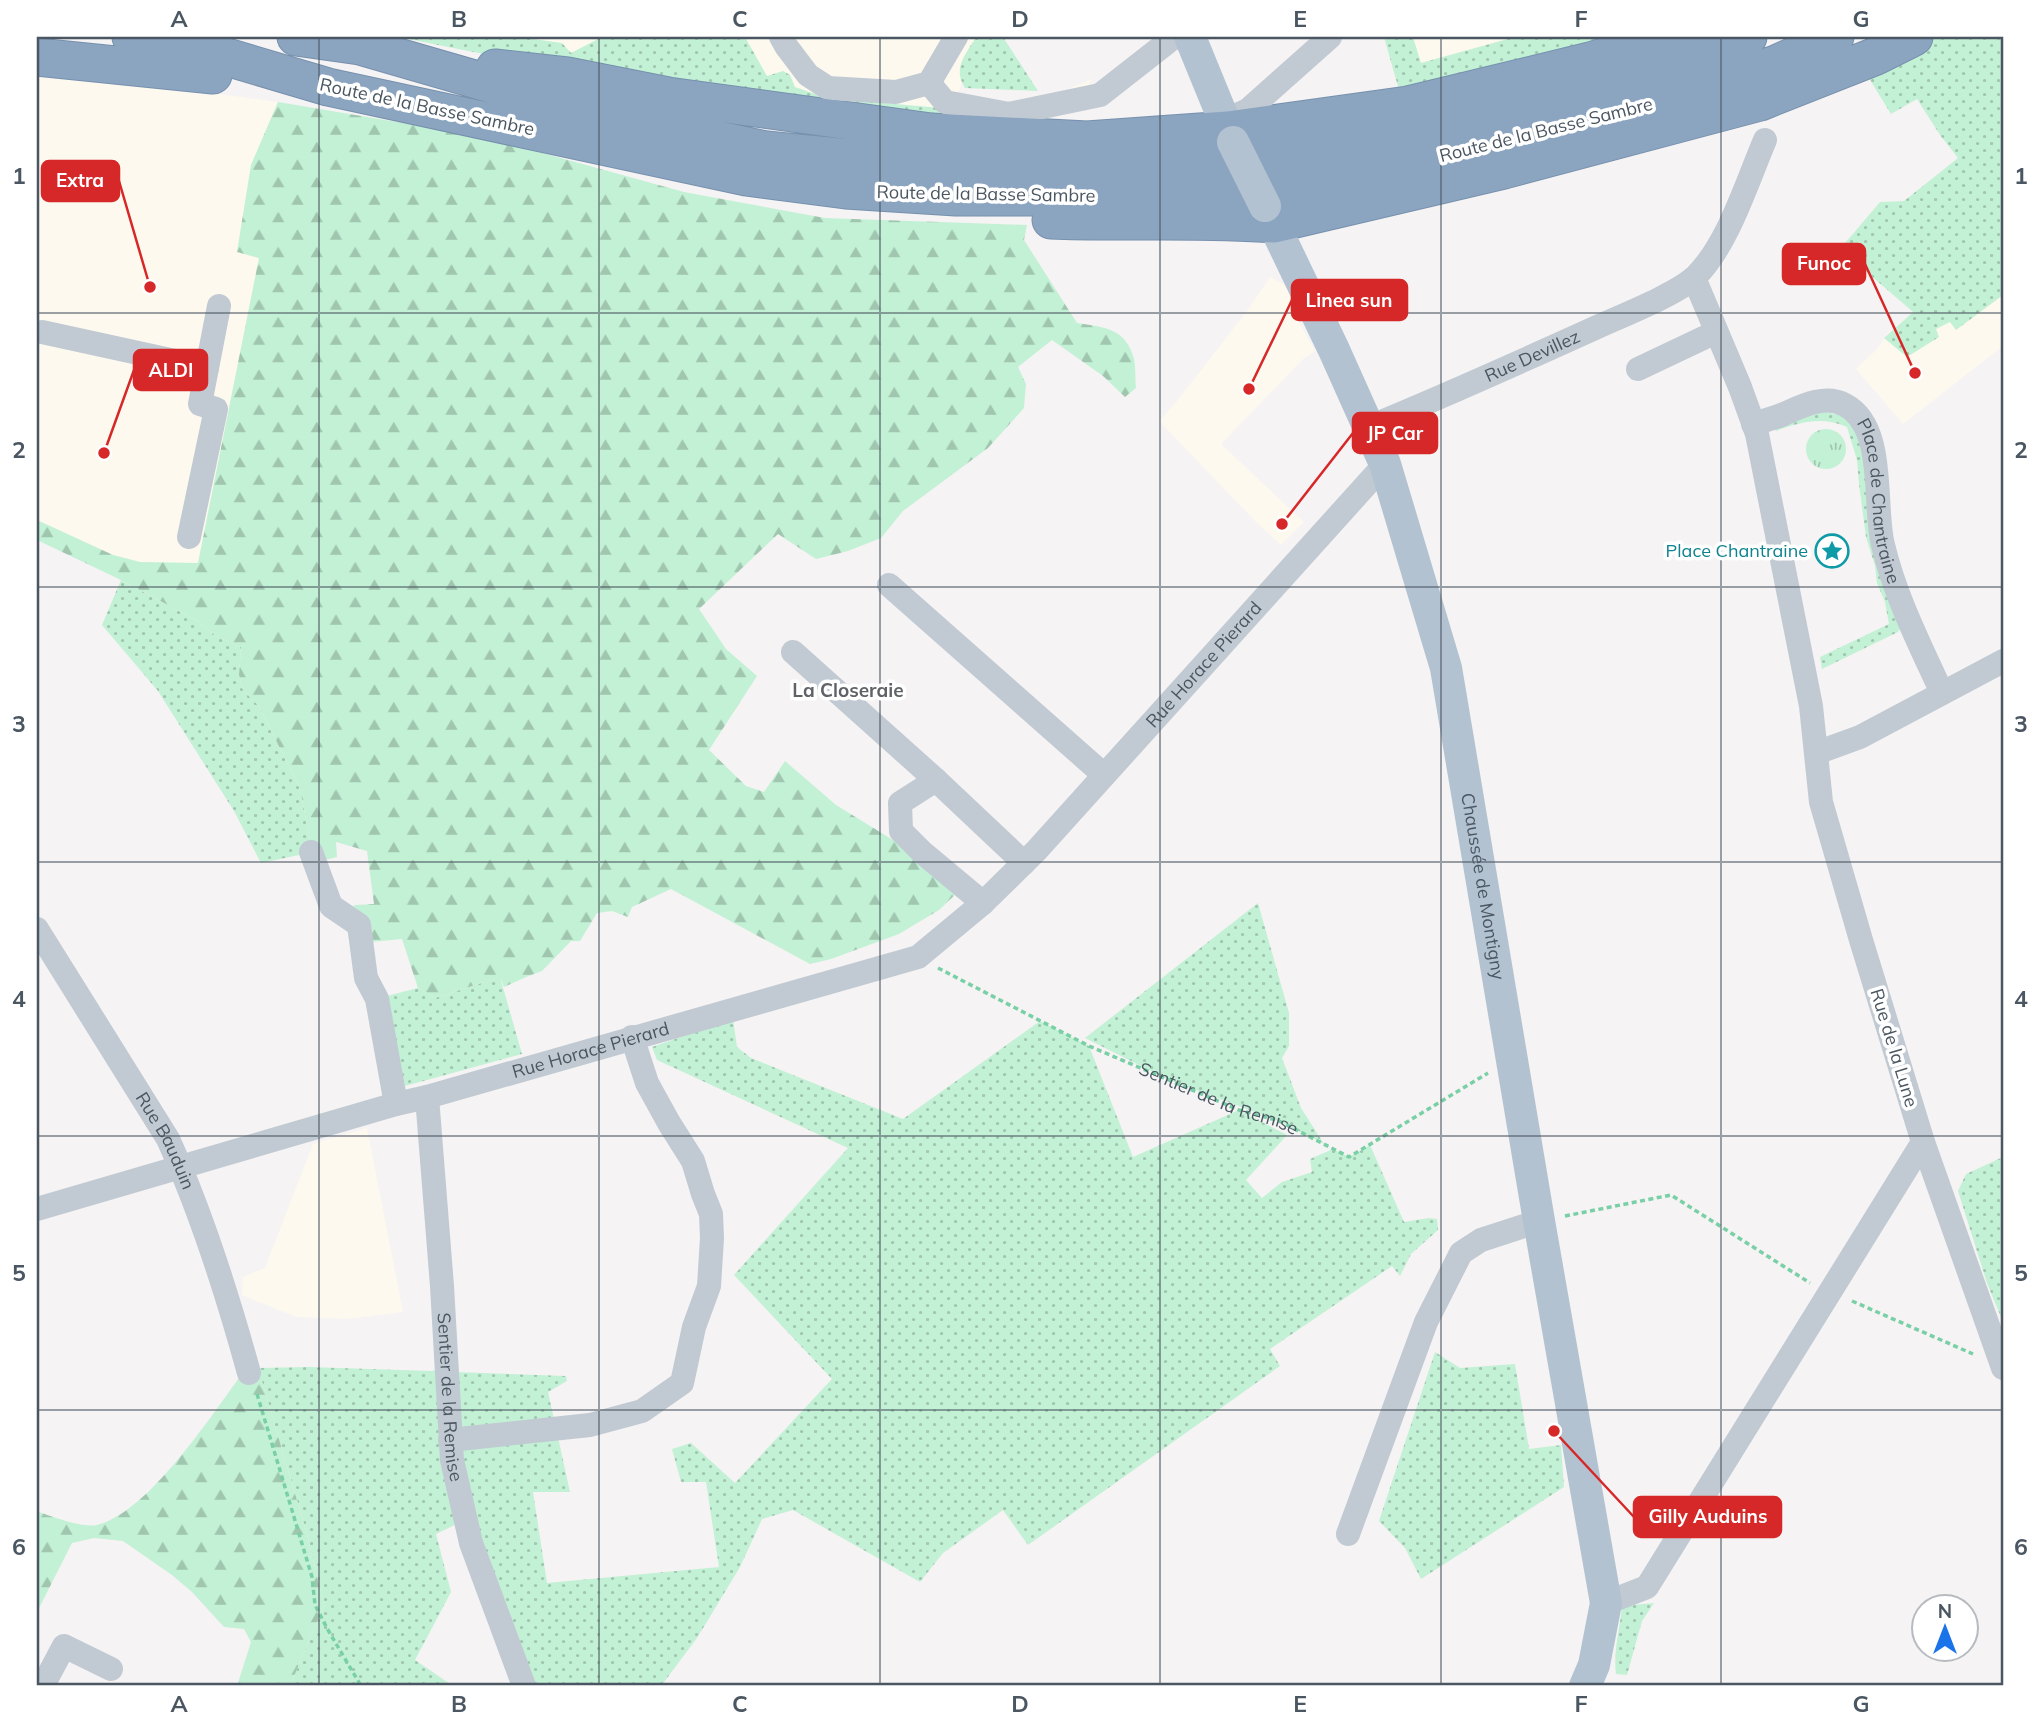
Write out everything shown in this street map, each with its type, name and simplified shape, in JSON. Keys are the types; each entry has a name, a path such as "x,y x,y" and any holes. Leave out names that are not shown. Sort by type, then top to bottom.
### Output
{"highway":[{"name":"Route de la Basse Sambre","path":"131,37 220,55 328,87 746,177 833,188 956,197 1158,197 1301,184 1470,150 1666,101 1776,64 1835,37"},
{"name":"Route de la Basse Sambre","path":"296,37 360,41 400,59 595,114 766,150 932,166 1066,169 1207,161 1406,132 1527,107 1653,70 1748,37"},
{"path":"400,59 567,76 668,96 931,132 1087,140 1228,131 1408,105 1590,61 1668,37"},
{"path":"416,104 556,156 793,209 1102,222 1242,222 1504,170 1760,102 1876,56 1914,37"},
{"path":"37,57 328,87"}],"main road":[{"name":"Chaussée de Montigny","path":"1190,37 1228,131 1270,215 1385,464 1446,668 1606,1603 1594,1665 1585,1686"}],"street":[{"path":"781,37 808,75 828,88 895,92 929,83 956,37"},
{"path":"929,83 945,102 1009,114 1100,95 1174,37"},
{"path":"1228,131 1330,37"},
{"name":"Rue Devillez","path":"1369,427 1434,401 1611,321 1694,278 1720,247 1765,140"},
{"path":"1638,369 1717,332 1694,278"},
{"path":"189,537 216,410 200,404 219,306"},
{"path":"41,332 207,368"},
{"name":"Rue de la Lune","path":"1717,332 1757,434 1811,706 1821,802 1923,1142"},
{"name":"Place de Chantraine","path":"1754,424 1806,403 1828,401 1845,405 1870,433 1882,542 1935,697"},
{"name":"Rue Horace Pierard","path":"37,1209 396,1104 918,957 984,903 1024,863 1385,464"},
{"path":"889,585 1104,775"},
{"path":"793,652 1024,863"},
{"path":"1816,753 1860,737 2003,661"},
{"path":"936,780 900,803 901,831 922,852 984,903"},
{"path":"311,852 331,906 359,925 366,978 377,999 396,1104"},
{"name":"Rue Bauduin","path":"37,929 168,1139 224,1282 249,1373"},
{"path":"450,1440 590,1425 642,1411 682,1383 694,1328 709,1286 711,1214 693,1161 668,1123 647,1083 632,1037"},
{"name":"Sentier de la Remise","path":"427,1097 452,1460 471,1543 524,1686"},
{"path":"1606,1603 1647,1587 1923,1142"},
{"path":"1923,1142 2003,1367"},
{"path":"1348,1534 1426,1322 1461,1253 1481,1240 1539,1221"},
{"path":"40,1686 64,1646 111,1669"}],"path":[{"name":"Sentier de la Remise","path":"918,957 1088,1046 1240,1110 1279,1121 1349,1157 1512,1059"},
{"path":"1539,1221 1671,1195 1828,1294 1846,1299 2003,1367"},
{"path":"249,1373 297,1521 312,1577 316,1605 361,1686"}],"shaded area":[{"path":"398,37 975,37 970,61 958,93 995,107 1040,101 1092,79 1076,111 1044,114 1044,126"},
{"path":"1413,37 1515,37 1420,63"},
{"path":"37,70 278,102 251,165 237,252 259,258 198,563 140,562 113,555 37,520"},
{"path":"2003,123 2003,346 1903,424 1856,369 1878,348 1887,334 1913,312 1840,249 1880,202 1904,201"},
{"path":"1270,277 1285,285 1293,298 1296,317 1315,351 1304,358 1221,444 1304,522 1281,545 1159,421 1247,311"},
{"path":"367,1128 403,1312 348,1319 296,1317 242,1295 243,1277 265,1268 313,1144"}],"green space":[{"path":"398,37 519,37 562,43 571,53 602,37 745,37 767,76 783,71 790,75 795,87 827,98 964,110 990,125 514,60"},
{"path":"976,37 1003,37 1038,91 965,88 961,81 960,68"},
{"path":"1384,37 1413,37 1421,63 1515,37 1645,37 1399,90"},
{"path":"1930,37 2003,37 2003,295 1956,330 1950,322 1936,329 1939,337 1907,357 1884,338 1913,312 1840,249 1880,202 1904,201 1958,158 1917,99 1891,114 1867,75"},
{"path":"278,102 481,136 684,192 825,218 1027,225 1024,240 1077,323 1105,328 1126,341 1134,359 1136,388 1125,397 1103,376 1052,340 1018,367 1026,384 1024,408 988,448 903,511 881,538 848,551 816,559 778,534 699,609 726,649 757,676 709,750 746,786 764,792 785,761 836,805 906,848 958,892 939,910 899,934 810,964 671,889 632,907 628,917 612,911 597,913 580,941 571,941 542,971 504,987 500,977 435,998 418,988 402,939 371,942 351,909 355,905 374,904 367,851 336,842 337,857 325,860 310,840 300,789 259,706 243,690 239,675 241,647 216,636 196,620 121,580 37,540 37,520 113,555 140,562 198,563 259,258 237,252 251,165"},
{"path":"1823,411 1854,419 1902,625 1898,632 1822,669 1820,657 1889,624 1866,537 1857,460 1847,427 1812,421 1776,431 1774,423"},
{"path":"1826,429 1834,430 1840,435 1845,441 1845,457 1840,463 1834,468 1826,469 1818,468 1812,463 1807,457 1806,449 1807,441 1812,435 1818,430"},
{"path":"121,580 196,620 216,636 241,647 239,675 243,690 259,706 300,789 310,840 318,851 261,863 234,811 158,691 102,625"},
{"path":"1258,903 1289,1013 1289,1046 1282,1058 1301,1108 1324,1144 1279,1121 1167,1079 1085,1038"},
{"path":"500,977 522,1054 405,1086 383,997 418,988 435,998"},
{"path":"733,1019 737,1047 751,1058 903,1119 1040,1021 1089,1046 1133,1157 1239,1110 1287,1135 1246,1180 1262,1198 1282,1182 1312,1172 1310,1159 1333,1149 1349,1157 1370,1145 1404,1222 1437,1219 1438,1230 1411,1254 1400,1276 1392,1266 1270,1349 1280,1366 1028,1545 1003,1510 943,1553 920,1582 793,1510 762,1519 740,1567 697,1638 661,1686 529,1686 464,1492 455,1372 566,1376 567,1381 548,1392 570,1492 533,1492 547,1583 719,1567 706,1482 681,1482 672,1449 691,1443 735,1483 832,1379 734,1275 848,1148 657,1060 652,1047"},
{"path":"2003,1157 2003,1322 1987,1283 1958,1191 1966,1174"},
{"path":"1435,1352 1460,1368 1515,1364 1529,1449 1561,1445 1564,1487 1421,1579 1405,1548 1379,1521"},
{"path":"258,1368 431,1371 439,1369 461,1522 436,1534 451,1592 415,1660 453,1686 290,1686 324,1605 307,1534"},
{"path":"258,1368 307,1534 324,1605 290,1686 237,1686 251,1642 244,1629 224,1627 192,1592 123,1541 94,1538 72,1543 37,1612 37,1513 91,1526 117,1517 137,1502 177,1461 242,1374"},
{"path":"1654,1603 1642,1621 1627,1675 1616,1674 1616,1648 1622,1606"}],"place":[{"name":"Extra","path":"150,287"},
{"name":"Funoc","path":"1915,373"},
{"name":"Linea sun","path":"1249,389"},
{"name":"ALDI","path":"104,453"},
{"name":"JP Car","path":"1282,524"},
{"name":"Place Chantraine","path":"1832,551"},
{"name":"Gilly Auduins","path":"1554,1431"}],"district":[{"name":"La Closeraie","path":"848,690"}]}
